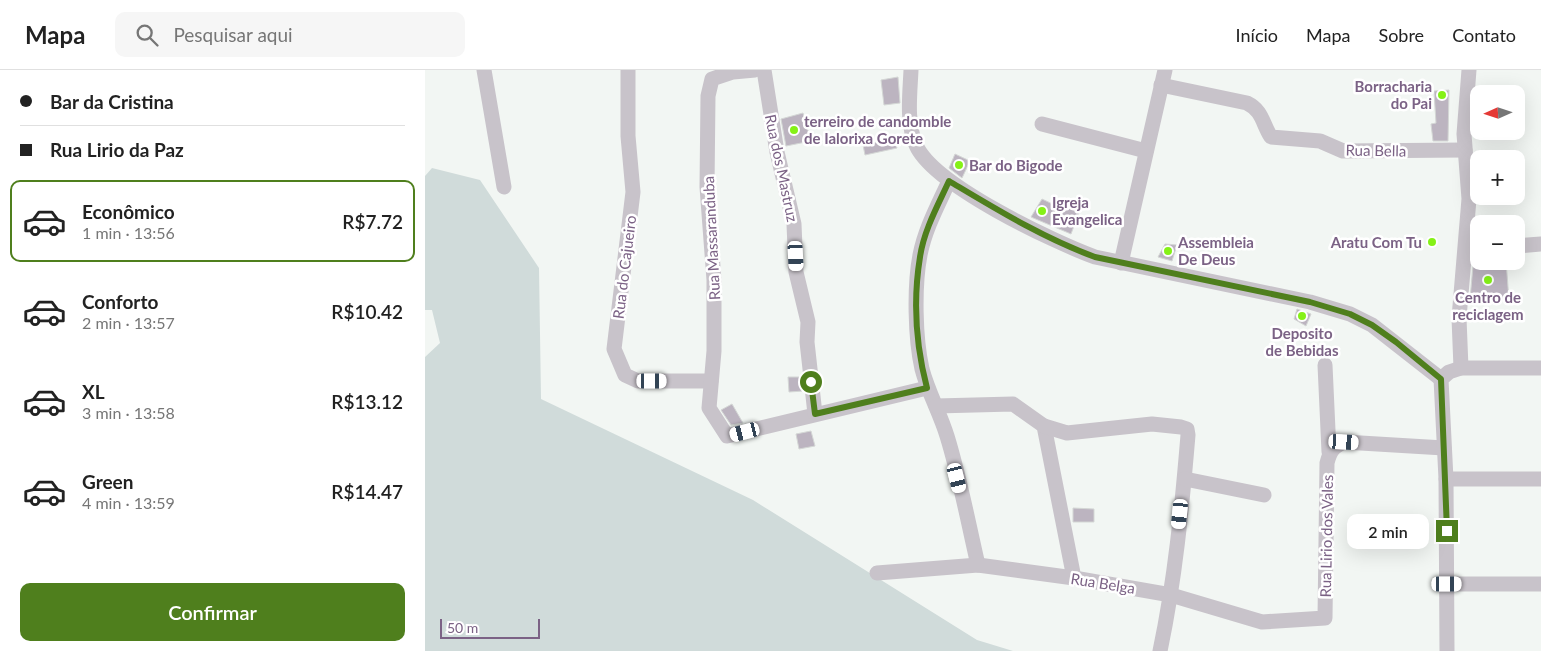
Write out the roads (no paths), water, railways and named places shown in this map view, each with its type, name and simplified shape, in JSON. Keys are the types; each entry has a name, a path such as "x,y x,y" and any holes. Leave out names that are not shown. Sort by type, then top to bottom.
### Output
{"street":[{"path":"484,70 504,187"},
{"name":"Rua do Cajueiro","path":"628,70 628,136 633,192 614,350 625,375 638,381 711,382"},
{"name":"Rua Massaranduba","path":"755,70 733,72 712,79 708,96 707,187 714,289 714,351 709,408 727,436 815,414"},
{"name":"Rua dos Mastruz","path":"764,70 777,152 794,224 797,272 808,322 807,342 815,414"},
{"path":"911,70 909,99 911,127 917,146 928,164 949,181 1028,227 1071,248 1121,263 1310,302 1350,314 1372,325 1396,342 1441,379 1445,479 1447,651"},
{"path":"1121,263 1165,70"},
{"path":"1469,70 1465,150 1470,224"},
{"name":"Rua Bella","path":"1161,85 1247,103 1255,107 1262,114 1262,123 1271,137 1320,141 1343,151 1465,150"},
{"path":"1042,124 1146,151"},
{"path":"949,181 927,230 920,256 917,282 917,336 927,388 947,436 978,565"},
{"path":"1525,245 1541,244"},
{"path":"1461,368 1459,318 1470,256"},
{"path":"1325,365 1329,452"},
{"path":"1441,379 1449,372 1461,368 1541,368"},
{"path":"815,414 927,388"},
{"path":"936,406 1013,404 1044,426 1067,433 1152,424 1187,429 1185,479 1171,595 1160,651"},
{"path":"1044,426 1074,578"},
{"name":"Rua Lirio dos Vales","path":"1325,618 1327,463 1329,452 1335,446 1344,442 1444,448"},
{"path":"1185,479 1264,495"},
{"path":"1445,479 1541,479"},
{"name":"Rua Belga","path":"877,573 978,565 1074,578 1171,595 1262,622 1325,618"},
{"path":"1447,584 1541,584"}],"place":[{"name":"Borracharia do Pai","path":"1442,95"},
{"name":"terreiro de candomble de Ialorixa Gorete","path":"794,130"},
{"name":"Bar do Bigode","path":"959,165"},
{"name":"Igreja Evangelica","path":"1042,211"},
{"name":"Aratu Com Tu","path":"1432,242"},
{"name":"Assembleia De Deus","path":"1168,251"},
{"name":"Centro de reciclagem","path":"1488,280"},
{"name":"Deposito de Bebidas","path":"1302,316"}]}
